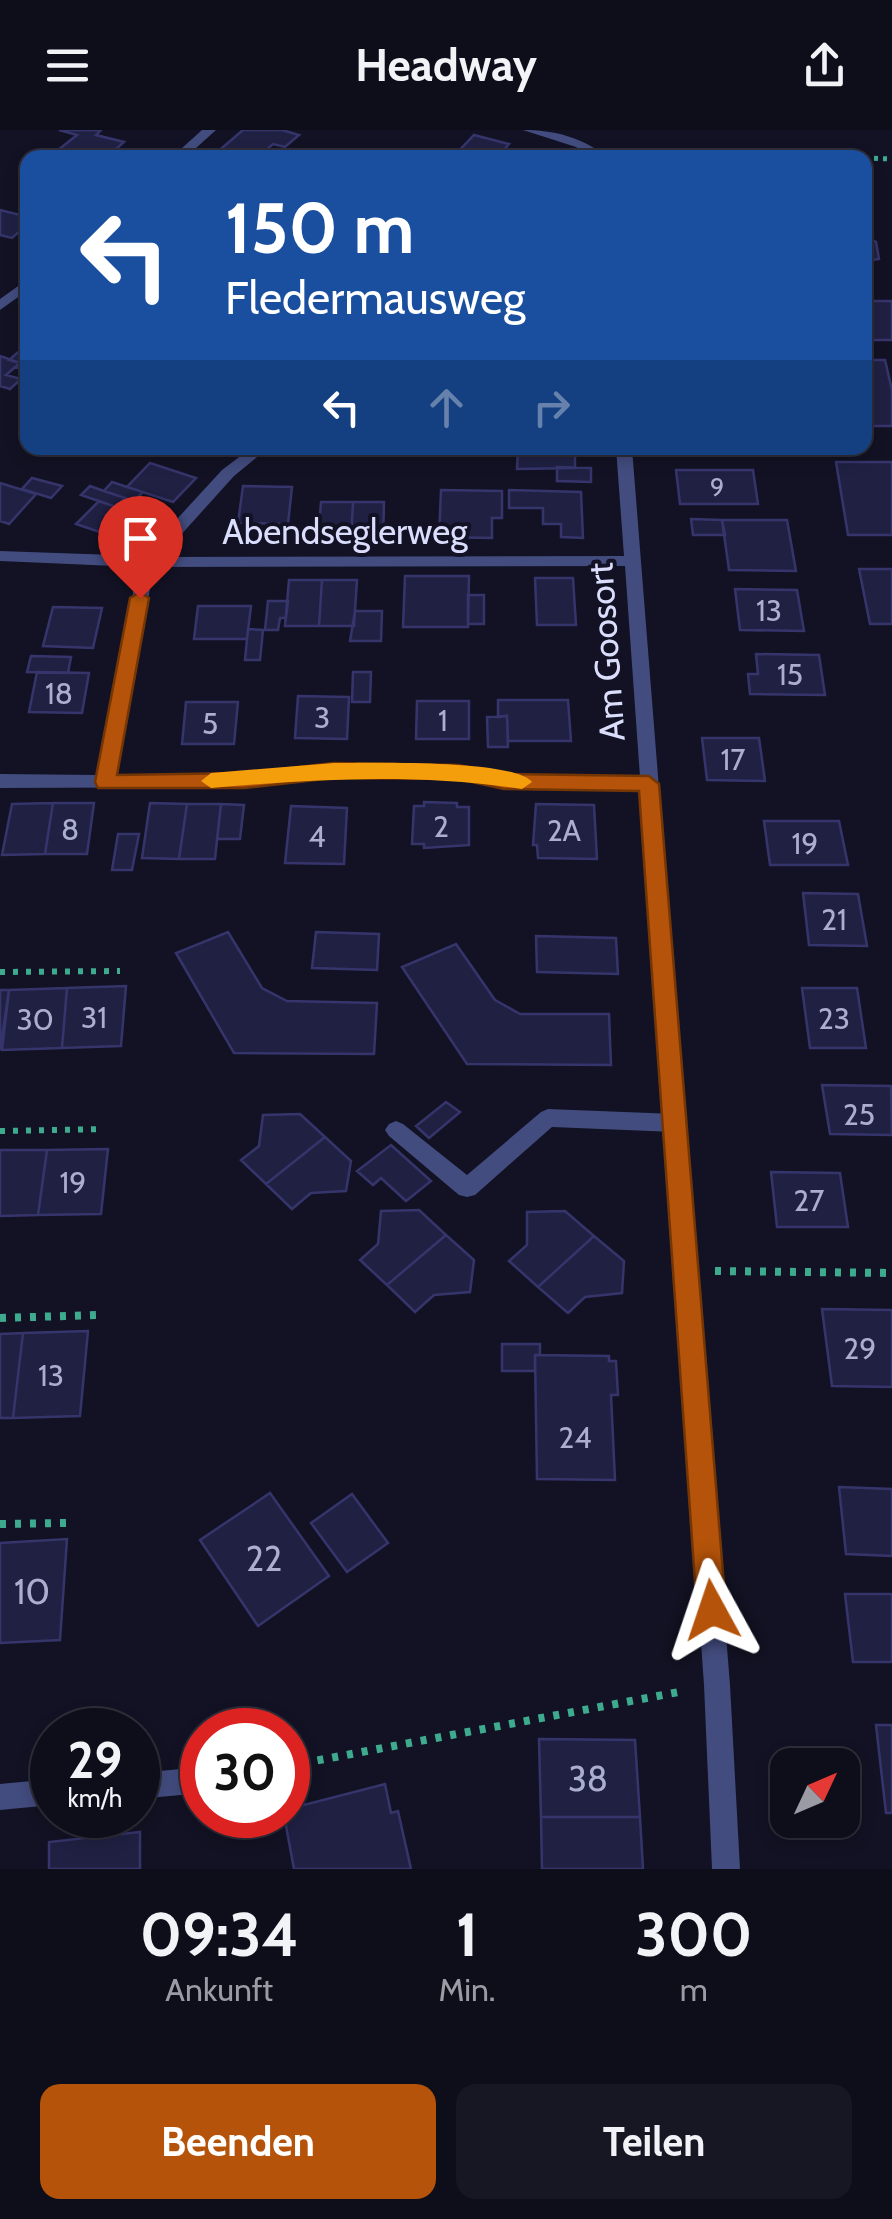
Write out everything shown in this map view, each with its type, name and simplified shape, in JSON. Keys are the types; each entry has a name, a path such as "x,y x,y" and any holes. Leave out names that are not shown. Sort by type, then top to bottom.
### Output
{"street":[{"path":"186,150 210,130"},
{"path":"530,130 591,150"},
{"path":"0,306 20,290"},
{"path":"106,782 147,562 228,473 251,455"},
{"name":"Am Goosort","path":"624,455 718,1685 726,1869"},
{"name":"Abendseglerweg","path":"0,556 147,562 631,561"},
{"path":"0,781 244,780 334,770 458,772 504,781 649,784"},
{"path":"396,1130 467,1188 548,1118 675,1123"},
{"path":"0,1796 30,1794"}],"path":[{"path":"0,972 120,971"},
{"path":"0,1132 104,1129"},
{"path":"684,1270 892,1274"},
{"path":"0,1318 98,1315"},
{"path":"0,1524 67,1523"},
{"path":"310,1762 718,1685"}],"building":[{"path":"59,130 101,130 96,135 124,142 115,150 58,150 77,135"},
{"path":"243,130 282,130 299,135 285,147 273,144 266,150 222,148"},
{"path":"474,135 509,144 504,150 460,150"},
{"path":"0,210 20,215 20,231 12,238 0,235"},
{"path":"872,239 876,242 879,259 872,260"},
{"path":"872,301 892,301 892,340 872,340"},
{"path":"20,351 20,363 9,360"},
{"path":"0,356 20,363 6,375 20,380 10,389 0,386"},
{"path":"872,360 885,360 892,390 892,426 872,426"},
{"path":"518,455 575,455 575,468 517,469"},
{"path":"836,462 892,462 892,535 848,535"},
{"path":"150,463 196,478 173,502 127,487"},
{"path":"557,467 591,468 591,482 557,481"},
{"path":"676,470 753,470 758,504 680,504"},
{"path":"32,478 62,486 51,498 22,489"},
{"path":"112,482 143,492 134,501 104,491"},
{"path":"0,483 36,494 9,524 0,521"},
{"path":"90,486 125,498 116,507 81,495"},
{"path":"243,486 292,487 288,524 238,523"},
{"path":"441,490 502,491 502,518 492,518 492,538 439,537"},
{"path":"509,490 581,492 583,538 561,537 561,524 543,524 543,508 509,508"},
{"path":"99,501 145,517 123,540 76,524"},
{"path":"321,502 353,502 351,540 318,540"},
{"path":"353,502 384,502 383,540 351,540"},
{"path":"691,519 722,520 725,535 693,535"},
{"path":"722,520 787,520 796,571 729,570"},
{"path":"859,569 892,569 892,624 870,624"},
{"path":"405,576 469,576 468,627 403,627"},
{"path":"535,578 573,578 576,625 537,625"},
{"path":"289,580 322,580 319,626 285,626"},
{"path":"322,580 357,580 354,626 319,626"},
{"path":"735,589 797,590 804,631 740,630"},
{"path":"468,595 484,595 484,624 468,624"},
{"path":"268,601 288,601 286,618 280,618 278,630 265,630"},
{"path":"198,606 251,606 247,639 194,639"},
{"path":"53,607 102,608 93,648 43,646"},
{"path":"355,611 382,611 381,641 350,641"},
{"path":"248,629 263,630 260,660 245,660"},
{"path":"756,654 819,655 825,695 750,694 748,674 758,674"},
{"path":"31,656 71,657 68,673 27,672"},
{"path":"37,672 89,673 82,713 29,712"},
{"path":"353,672 371,672 370,702 352,702"},
{"path":"298,696 349,697 347,739 295,738"},
{"path":"498,700 568,700 571,741 508,741 507,716 498,717"},
{"path":"417,701 469,701 469,739 416,739"},
{"path":"186,702 238,702 234,744 182,744"},
{"path":"507,716 508,747 488,747 487,717"},
{"path":"702,738 759,738 765,781 707,780"},
{"path":"424,802 469,807 469,845 424,848 424,844 412,844 414,806 424,806"},
{"path":"53,803 45,854 2,855 12,804"},
{"path":"53,803 94,803 87,854 45,854"},
{"path":"150,803 187,804 179,859 142,858"},
{"path":"187,804 221,804 215,859 179,859"},
{"path":"221,804 244,805 240,839 217,839"},
{"path":"536,804 594,805 597,859 538,858 537,845 533,845"},
{"path":"291,806 347,808 344,864 285,863"},
{"path":"764,821 839,821 848,865 770,865"},
{"path":"118,834 139,834 132,870 112,870"},
{"path":"803,893 858,894 867,946 809,945"},
{"path":"228,932 262,988 287,1001 377,1003 374,1054 234,1053 176,953"},
{"path":"316,932 379,934 377,970 312,968"},
{"path":"536,936 616,938 618,974 537,972"},
{"path":"456,944 495,1000 520,1014 609,1014 611,1065 467,1064 402,967"},
{"path":"126,986 121,1046 62,1048 67,988"},
{"path":"67,988 62,1048 2,1050 9,990"},
{"path":"802,988 857,988 866,1048 810,1048"},
{"path":"0,990 9,990 0,1050"},
{"path":"822,1085 891,1086 892,1135 830,1134"},
{"path":"446,1102 460,1112 429,1138 416,1126"},
{"path":"300,1114 325,1137 266,1184 241,1160 259,1146 263,1115"},
{"path":"325,1137 351,1161 346,1191 311,1193 292,1209 266,1184"},
{"path":"391,1145 431,1181 406,1201 381,1178 373,1185 357,1171"},
{"path":"108,1149 101,1214 38,1215 47,1150"},
{"path":"0,1150 47,1150 38,1215 0,1216"},
{"path":"771,1172 840,1173 848,1227 777,1227"},
{"path":"419,1210 446,1235 387,1285 360,1260 378,1244 381,1211"},
{"path":"565,1211 594,1236 538,1287 509,1261 527,1245 527,1212"},
{"path":"446,1235 474,1260 470,1292 434,1295 415,1312 387,1285"},
{"path":"594,1236 624,1261 622,1293 585,1297 568,1313 538,1287"},
{"path":"822,1309 892,1310 892,1387 832,1386"},
{"path":"88,1331 80,1416 13,1418 23,1333"},
{"path":"23,1333 13,1418 0,1418 0,1334"},
{"path":"502,1344 540,1344 535,1371 502,1371"},
{"path":"535,1355 609,1356 609,1361 616,1361 618,1395 611,1395 615,1480 537,1479"},
{"path":"839,1487 892,1489 892,1556 846,1554"},
{"path":"270,1493 329,1576 258,1626 200,1540"},
{"path":"352,1494 388,1543 347,1572 311,1523"},
{"path":"67,1539 60,1640 0,1643 0,1543"},
{"path":"845,1594 892,1594 892,1662 853,1662"},
{"path":"876,1725 892,1725 892,1813 886,1813"},
{"path":"539,1739 635,1740 640,1817 541,1817"},
{"path":"385,1784 391,1813 398,1811 411,1869 294,1869 288,1838 310,1838 310,1803"},
{"path":"541,1817 640,1817 643,1869 542,1869"},
{"path":"140,1838 140,1869 49,1869 49,1842"}],"slow traffic":[{"path":"211,781 334,770 458,772 522,782"}],"route":[{"path":"140,598 106,782 244,780 334,770 458,772 504,781 649,784 712,1610"}]}
